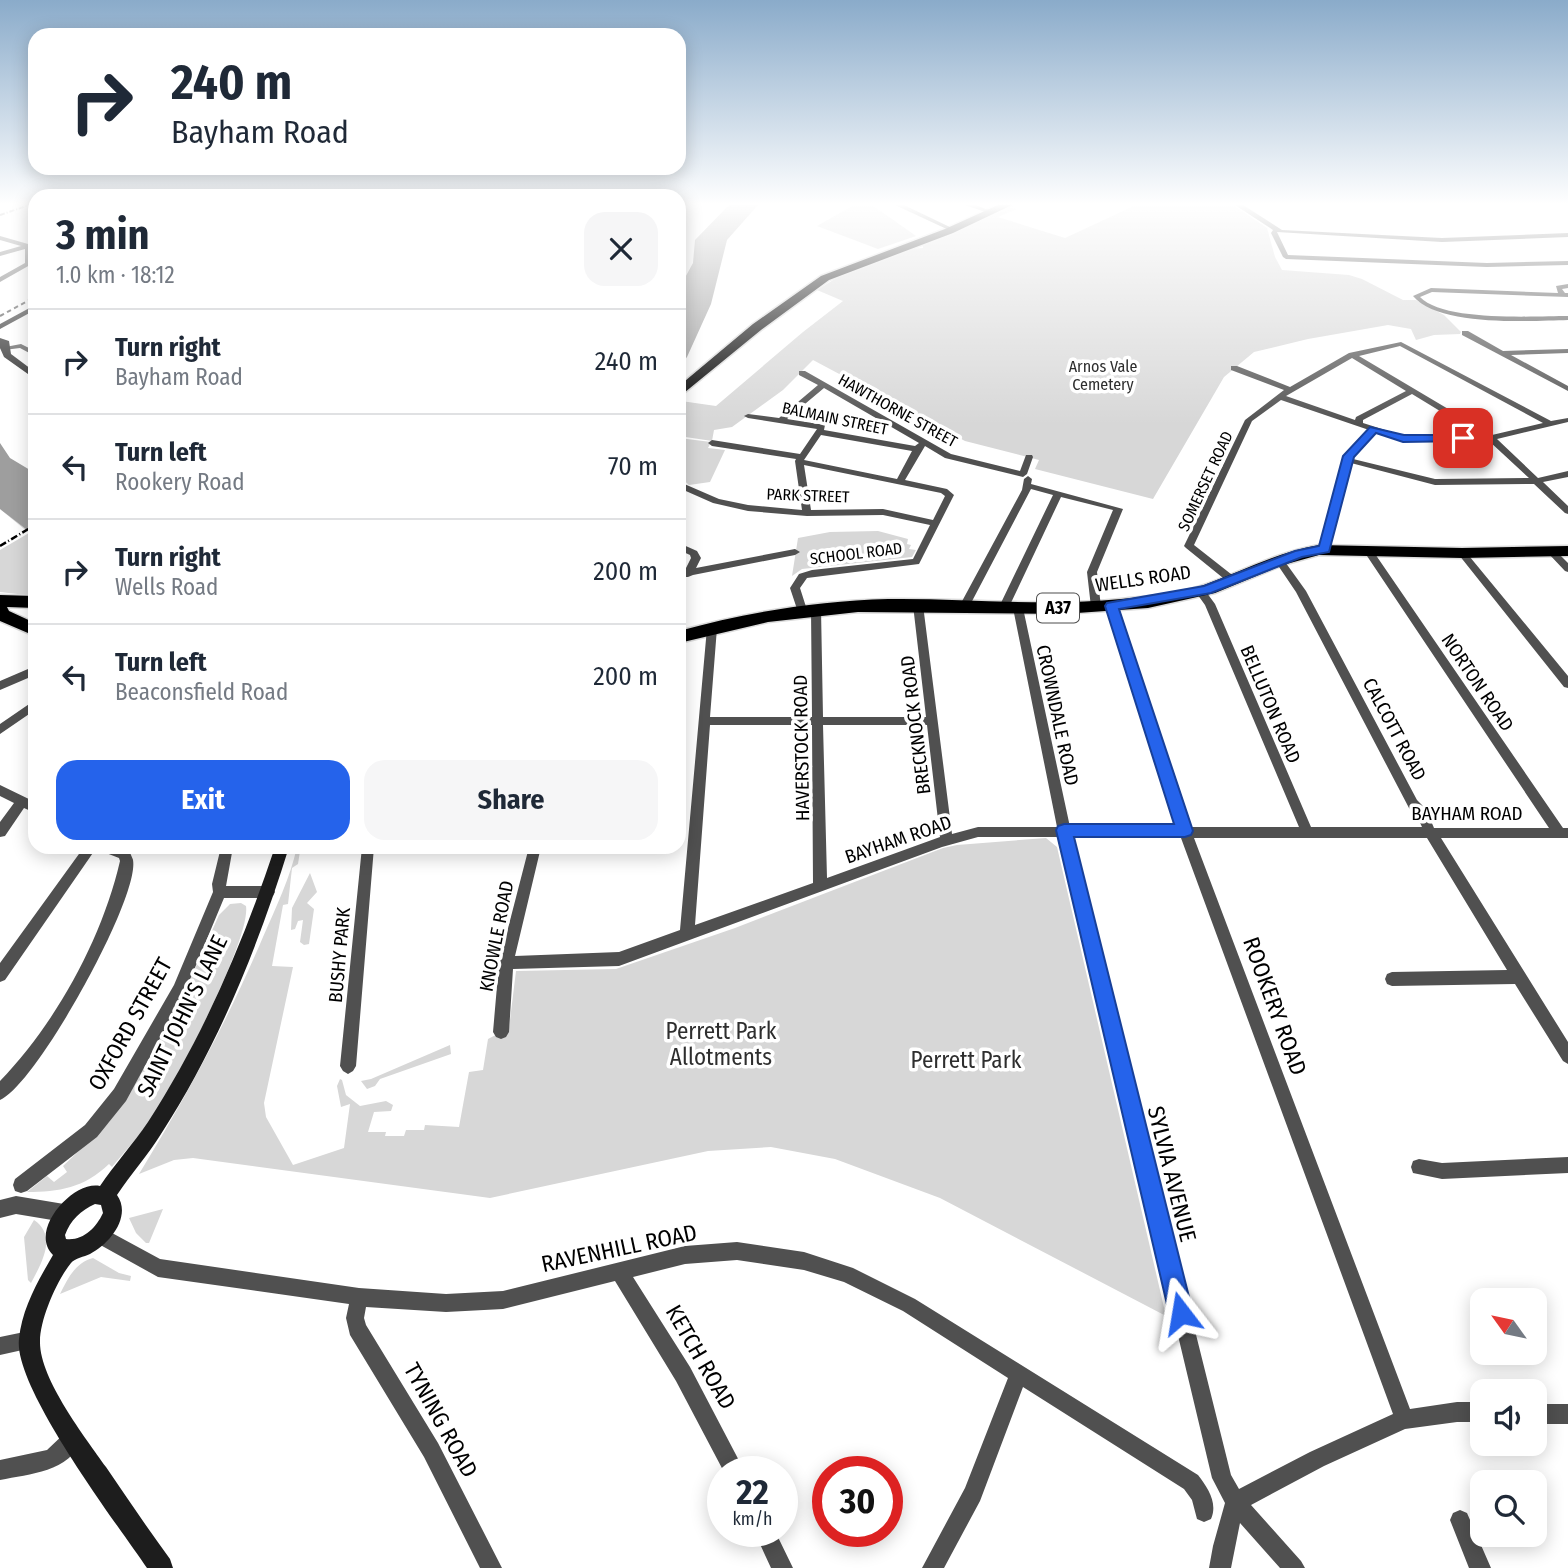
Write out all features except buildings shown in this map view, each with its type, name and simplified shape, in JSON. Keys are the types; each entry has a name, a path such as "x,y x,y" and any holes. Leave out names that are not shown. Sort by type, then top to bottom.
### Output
{"highway":[{"path":"686,387 757,327 828,278"},
{"name":"WELLS ROAD","path":"686,635 809,609 918,605 1104,606 1200,591 1303,552 1325,549 1462,553 1559,551"},
{"path":"0,602 28,603"},
{"path":"0,602 13,611"},
{"path":"13,611 3,615 28,628"}],"street":[{"path":"1566,295 1558,287 1568,286"},
{"path":"1566,295 1430,290 1421,291 1416,296 1426,307 1447,313 1568,318"},
{"path":"0,327 28,311"},
{"path":"1465,333 1568,389"},
{"name":"SOMERSET ROAD","path":"1232,580 1189,546 1248,422 1290,390 1352,355 1401,344 1550,424"},
{"path":"1,345 17,346 28,351"},
{"path":"1,345 7,355 28,371"},
{"path":"1502,353 1568,351"},
{"path":"1352,355 1491,438 1568,511"},
{"path":"1234,368 1290,390"},
{"name":"HAWTHORNE STREET","path":"802,373 948,456 1023,474"},
{"path":"780,421 823,385"},
{"path":"1359,424 1359,419 1411,391"},
{"path":"1280,397 1403,439 1491,438 1568,420"},
{"name":"BALMAIN STREET","path":"748,416 822,426 819,432 917,449"},
{"path":"1325,549 1348,460 1374,429"},
{"path":"807,513 801,459 819,432"},
{"path":"712,443 801,459 900,482 917,449 925,443"},
{"path":"965,606 1027,488 1027,476 1023,474 1028,457"},
{"path":"1348,460 1434,482 1535,481 1568,474"},
{"name":"SCHOOL ROAD","path":"809,609 795,588 803,576 916,562 950,495 900,482"},
{"name":"PARK STREET","path":"686,488 732,505 807,513 883,512 936,523"},
{"path":"1011,607 1058,494 1027,488"},
{"name":"ROOKERY ROAD","path":"1058,494 1118,509 1092,572 1185,831 1404,1419"},
{"path":"686,549 694,553 696,558 686,571"},
{"name":"NORTON ROAD","path":"1368,550 1564,833"},
{"path":"1559,551 1568,569"},
{"path":"686,574 795,552"},
{"path":"1462,553 1568,684"},
{"name":"CALCOTT ROAD","path":"1280,561 1301,591 1413,804 1422,813 1430,832 1568,1056"},
{"name":"BELLUTON ROAD","path":"1200,591 1210,604 1307,832"},
{"name":"BRECKNOCK ROAD","path":"918,605 947,841"},
{"name":"CROWNDALE ROAD","path":"1011,607 1064,830"},
{"name":"HAVERSTOCK ROAD","path":"809,609 817,721 820,887"},
{"path":"687,934 712,628"},
{"path":"0,685 28,673"},
{"path":"0,730 28,712"},
{"path":"706,721 932,721"},
{"path":"0,790 28,804"},
{"path":"0,832 22,801"},
{"name":"BAYHAM ROAD","path":"506,963 611,961 978,832 1000,834 1064,830 1564,833"},
{"name":"SYLVIA AVENUE","path":"1064,830 1222,1478 1235,1502 1294,1568"},
{"path":"0,975 86,854"},
{"path":"0,1092 26,1064 99,945 126,872 128,861 124,854"},
{"name":"OXFORD STREET","path":"21,1185 90,1131 120,1095 178,989 220,892 219,884 226,854"},
{"name":"SAINT JOHN'S LANE","path":"105,1195 154,1129 182,1083 243,955 280,854"},
{"name":"BUSHY PARK","path":"348,1066 367,854"},
{"name":"KNOWLE ROAD","path":"501,1032 506,963 533,854"},
{"path":"220,892 268,892"},
{"path":"1392,979 1520,977"},
{"path":"1419,1167 1442,1171 1568,1166"},
{"path":"105,1195 111,1199 113,1209 111,1219 101,1236 87,1246 66,1250 60,1247 55,1238 56,1229 64,1213 86,1196 105,1195"},
{"path":"0,1209 16,1205 64,1213"},
{"name":"RAVENHILL ROAD","path":"101,1236 159,1268 359,1297 473,1304 503,1300 685,1255 737,1251 804,1261 846,1273 879,1288 1019,1373 1191,1482 1201,1496 1204,1512"},
{"path":"66,1250 41,1296 29,1340 31,1354 50,1404 156,1566"},
{"name":"KETCH ROAD","path":"622,1270 623,1278 683,1374 727,1456"},
{"name":"TYNING ROAD","path":"359,1297 355,1318 358,1328 431,1450 491,1568"},
{"path":"0,1346 29,1340"},
{"path":"933,1568 973,1494 1019,1373"},
{"path":"1220,1568 1235,1502 1342,1447 1404,1419 1470,1412"},
{"path":"1547,1414 1568,1414"},
{"path":"0,1470 52,1459 73,1439"},
{"path":"772,1547 782,1568"},
{"path":"1474,1547 1480,1568"}],"green space":[{"name":"Arnos Vale Cemetery","path":"836,278 1359,278 1403,300 1416,300 1444,315 1461,332 1416,340 1411,329 1388,325 1254,352 1224,377 1153,499 1035,469 1039,460 965,441 813,360 783,390 732,427 714,430 712,441 686,437 686,402 716,406 843,301 817,290"},
{"path":"686,439 711,442 708,448 725,450 710,482 689,485 686,482"},
{"path":"0,509 28,519 28,532"},
{"path":"878,531 908,539 907,544 911,545 909,549 916,550 912,557 802,569 792,576 798,538 830,532"},
{"path":"28,534 28,595 0,592 0,550"},
{"path":"1046,838 1057,847 1166,1316 940,1198 835,1159 771,1147 708,1151 490,1198 193,1158 174,1160 139,1174 221,1028 250,968 295,854 300,854 298,864 292,868 288,904 283,905 272,966 293,967 264,1103 266,1117 293,1165 344,1148 350,1104 341,1107 337,1086 340,1079 346,1095 360,1106 386,1101 393,1105 391,1111 374,1112 368,1132 404,1136 406,1130 424,1130 425,1125 459,1127 469,1072 483,1070 488,1039 509,1028 516,971 616,969 735,928 957,845"},
{"path":"310,873 317,892 307,903 314,909 309,944 304,945 300,942 303,920 298,921 295,929 291,930 292,908"},
{"path":"241,903 246,906 245,922 227,974 184,1063 151,1120 112,1167 109,1164 100,1172 71,1187 27,1192 47,1176 54,1182 67,1172 63,1166 109,1122 130,1091 189,982 219,915 230,904"},
{"path":"450,1045 451,1054 380,1079 375,1086 367,1089 361,1081 371,1079"},
{"path":"163,1209 149,1243 146,1243 136,1233 129,1218"},
{"path":"34,1220 45,1234 46,1242 43,1259 31,1283 28,1280 24,1237"},
{"path":"93,1258 119,1273 131,1276 130,1281 101,1277 60,1294 77,1267"}],"shaded area":[{"path":"686,278 717,278 711,304 687,357"},
{"path":"0,443 10,458 28,469 28,531 0,509"}],"ferry route":[{"path":"0,316 28,301"}],"railway":[{"path":"0,546 28,529"}],"route":[{"path":"1181,1313 1064,830 1185,831 1112,606 1206,590 1300,553 1325,549 1349,456 1374,429 1403,439 1463,438"}],"park label":[{"name":"Perrett Park Allotments","path":"721,1044"},
{"name":"Perrett Park","path":"966,1060"}]}
